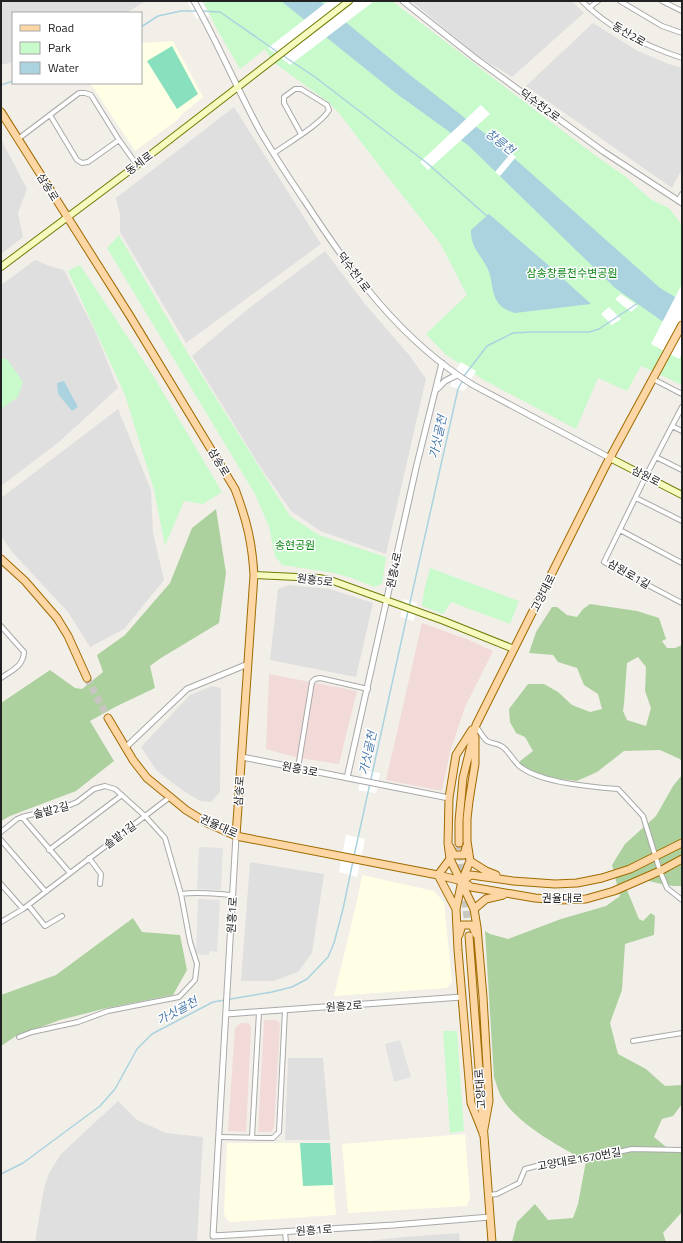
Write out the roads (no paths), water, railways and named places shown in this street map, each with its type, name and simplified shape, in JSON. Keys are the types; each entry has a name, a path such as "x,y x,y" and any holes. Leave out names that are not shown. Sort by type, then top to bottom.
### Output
{"main road":[{"name":"동세로","path":"1,267 137,165 349,1"},
{"name":"삼송로","path":"1,112 151,350 235,489 243,510 253,549 254,575 236,836"},
{"name":"고양대로","path":"459,843 459,814 463,778 476,725 610,458 682,325"},
{"name":"삼원로","path":"610,458 682,495"},
{"path":"2,562 35,592 57,618 68,636 87,678"},
{"name":"원흥5로","path":"254,575 319,578 333,581 514,648"},
{"name":"권율대로","path":"108,718 125,748 147,778 170,797 207,823 236,836 438,875 462,881 471,886 512,895 560,900 586,899 614,891 660,871 682,859"},
{"path":"476,725 456,755 449,798 448,843 450,859 462,881 474,909 478,938 489,1101 483,1134"},
{"path":"448,843 454,855 464,855 467,841 469,801 475,764 476,725"},
{"path":"467,841 470,861 462,881 456,909 471,1103 483,1134"},
{"name":"권율대로","path":"462,881 471,875 513,881 555,884 577,883 623,872 682,843"},
{"path":"450,859 438,875 456,909"},
{"path":"470,861 486,872 513,881"},
{"path":"474,909 486,899 495,896 512,895"},
{"path":"458,939 462,925 472,925 478,938"},
{"name":"고양대로","path":"469,936 492,1242"}],"street":[{"name":"덕수천1로","path":"194,1 260,131 331,242 367,289 391,317 404,331 454,375 610,458"},
{"name":"덕수천2로","path":"403,1 475,58 610,156 680,202"},
{"name":"동산2로","path":"582,1 589,8 625,34 662,52 682,58"},
{"path":"589,8 598,1"},
{"path":"620,1 662,26 682,33"},
{"path":"662,1 682,11"},
{"path":"274,153 301,134 326,115 329,110 327,105 301,89 295,89 284,97 284,103 301,134"},
{"path":"18,139 79,93 85,93 90,95 137,165"},
{"path":"50,115 77,160 82,163 88,162 119,140"},
{"path":"680,202 682,194"},
{"name":"원흥4로","path":"347,778 416,468 442,364"},
{"path":"436,389 454,375"},
{"path":"653,379 682,394"},
{"name":"삼원로1길","path":"682,407 604,562 682,603"},
{"path":"672,426 682,431"},
{"path":"656,457 682,470"},
{"path":"636,498 682,521"},
{"path":"620,530 682,563"},
{"path":"1,626 24,652 23,660 20,665 1,678"},
{"path":"125,748 188,689 248,664"},
{"path":"298,768 312,682 315,679 320,678 368,689"},
{"path":"476,725 485,739 504,748 521,768 536,776 580,785 618,789 643,816 660,871 667,888 682,900"},
{"name":"원흥3로","path":"242,757 449,798"},
{"name":"솔밭2길","path":"1,832 22,817 70,805 77,802 94,789 105,786 115,789 145,816 165,838 180,894 190,942 197,964 195,980 180,997 108,1011 78,1022 32,1032 19,1037"},
{"path":"49,850 122,795"},
{"name":"솔밭1길","path":"1,922 22,909 170,797"},
{"path":"22,817 70,873"},
{"name":"원흥1로","path":"236,836 213,1239 490,1217"},
{"path":"1,840 45,891"},
{"path":"89,858 101,874 100,884"},
{"path":"1,884 22,909"},
{"path":"180,894 196,892 233,895"},
{"path":"28,904 44,926 62,916"},
{"name":"원흥2로","path":"226,1014 462,997"},
{"path":"219,1137 273,1138 280,1132 285,1010"},
{"path":"252,1137 259,1012"},
{"path":"633,1041 682,1034"},
{"name":"고양대로1670번길","path":"488,1195 497,1194 519,1183 524,1169 552,1162 589,1158 632,1149 682,1150"},
{"path":"286,1232 286,1242"}],"water":[{"path":"281,1 320,1 410,75 497,143 660,288 682,301 682,335 615,288 469,146 397,94"},
{"path":"489,214 591,304 515,313 506,310 501,306 496,300 493,292 489,272 475,247 471,236 471,230"},
{"path":"64,381 78,407 72,411 58,394 57,383"}],"waterway":[{"path":"142,26 158,16 181,11 198,11"},
{"path":"201,11 220,12 279,53"},
{"path":"282,55 315,77 427,163 488,217"},
{"path":"1,85 12,81"},
{"name":"가싯골천","path":"464,376 487,346 513,333 589,332 599,329 638,303"},
{"name":"가싯골천","path":"409,607 458,389 463,380"},
{"name":"가싯골천","path":"354,856 408,611"},
{"name":"가싯골천","path":"1,1174 23,1163 100,1106 115,1089 137,1049 152,1034 213,1002 272,992 292,987 307,979 328,957 334,943 353,861"}],"tunnel":[{"path":"87,678 108,718"},
{"path":"459,843 463,880"},
{"path":"464,890 469,936"}],"water label":[{"name":"창릉천","path":"500,142"}],"park label":[{"name":"삼송창릉천수변공원","path":"572,273"},
{"name":"송현공원","path":"295,545"}]}
